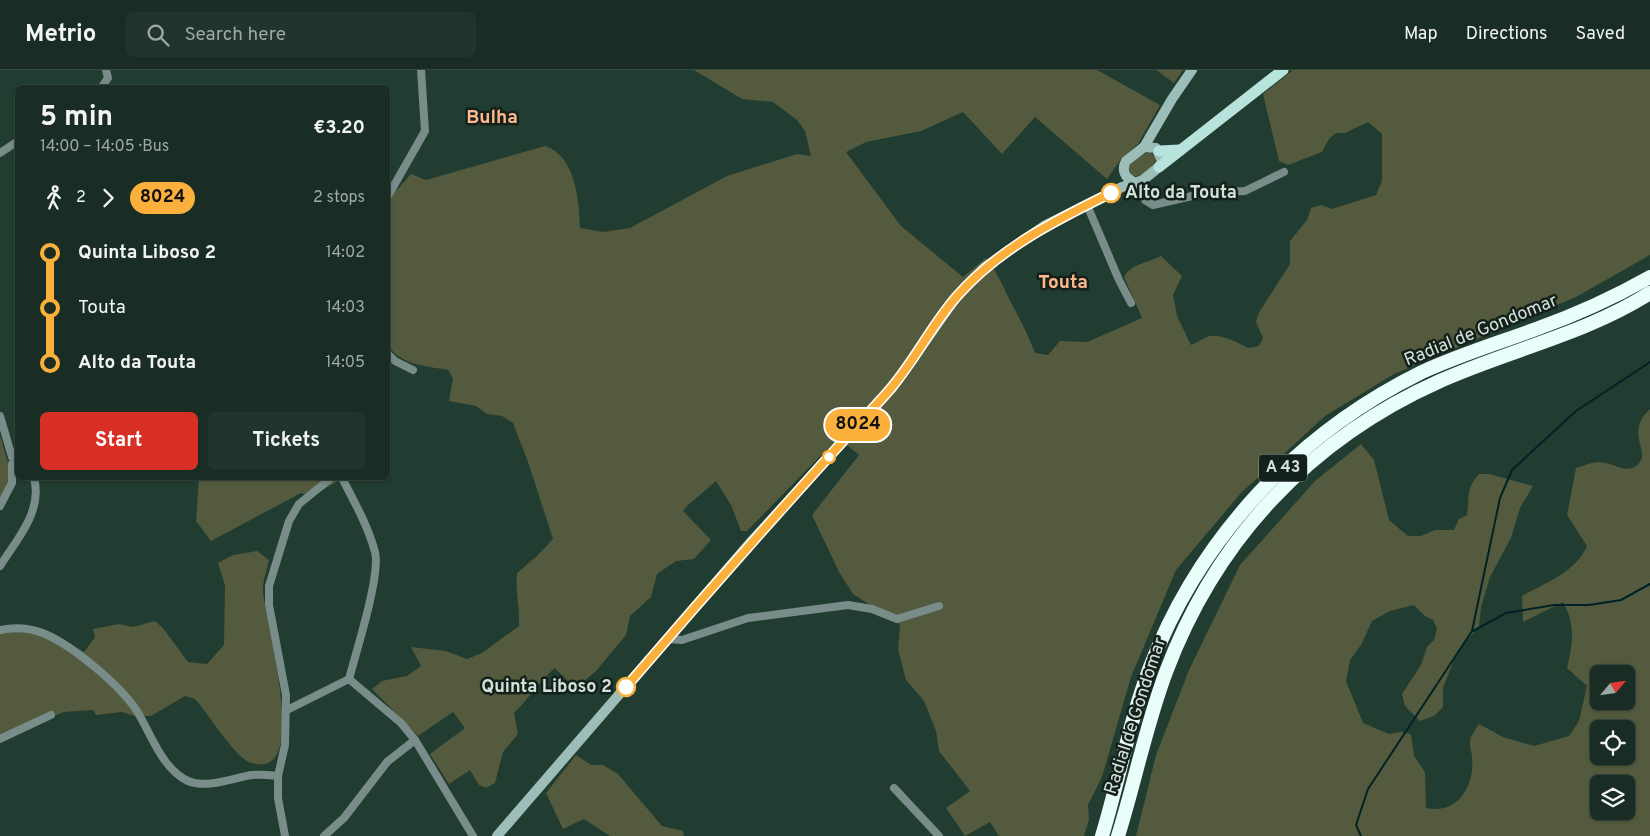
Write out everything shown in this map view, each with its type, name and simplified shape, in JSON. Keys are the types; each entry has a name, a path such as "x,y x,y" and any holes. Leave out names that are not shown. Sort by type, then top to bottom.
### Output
{"highway":[{"name":"Radial de Gondomar","path":"1102,836 1136,706 1166,630 1186,592 1211,552 1254,498 1277,474 1326,431 1373,398 1474,351 1583,311 1650,277"},
{"name":"Radial de Gondomar","path":"1118,836 1155,706 1182,633 1198,601 1218,569 1262,510 1289,480 1327,446 1360,423 1396,402 1479,365 1586,325 1650,293"}],"main road":[{"path":"1087,205 1118,182 1124,172 1126,161 1144,147 1192,70"},
{"path":"497,836 749,544 892,388 957,296 986,267 1044,226 1135,182 1160,167 1283,70"},
{"path":"1160,167 1162,161 1157,149 1162,116"},
{"path":"1144,147 1180,150"},
{"path":"1124,172 1135,182"}],"street":[{"path":"102,85 108,78 106,70"},
{"path":"390,192 425,130 421,70"},
{"path":"0,153 15,143"},
{"path":"1135,182 1147,203 1156,205 1205,193 1245,191 1284,172"},
{"path":"1087,205 1119,280 1132,303"},
{"path":"390,356 395,361 413,370"},
{"path":"0,416 6,438 15,458 15,480 0,506"},
{"path":"31,480 36,488"},
{"path":"0,566 35,507 34,480"},
{"path":"285,836 278,798 278,776 285,745 287,710 286,695 269,605 269,586 289,521 299,504 329,480"},
{"path":"287,710 349,679 375,575 376,553 364,520 343,480"},
{"path":"0,549 7,554"},
{"path":"668,638 682,640 748,618 848,605 872,609 897,619 939,606"},
{"path":"0,630 27,629 45,634 69,648 111,681 137,711 164,757 186,780 201,784 253,775 278,776"},
{"path":"349,679 400,723 415,740 473,836"},
{"path":"0,739 51,715"},
{"path":"324,836 344,818 386,762 415,740"},
{"path":"894,788 939,836"}],"green space":[{"path":"694,70 1097,70 1160,105 1138,144 1121,159 1107,179 1035,117 1002,154 963,112 921,131 866,142 846,152 901,226 963,277 986,258 1002,283 1035,353 1048,355 1060,341 1087,342 1142,318 1124,277 1127,272 1136,266 1161,256 1182,276 1173,295 1177,316 1191,345 1209,336 1219,336 1248,348 1259,346 1263,338 1256,322 1258,314 1290,264 1290,241 1307,220 1311,208 1321,205 1332,209 1376,195 1382,181 1382,134 1368,122 1345,133 1336,133 1329,139 1322,152 1288,165 1279,161 1263,94 1293,70 1650,70 1650,255 1576,297 1394,374 1325,416 1241,493 1176,570 1131,677 1102,777 1088,805 1089,820 1084,836 999,836 990,822 965,836 946,808 970,791 939,751 936,731 924,701 906,680 898,650 900,625 890,613 870,605 853,594 839,572 812,515 859,455 838,438 747,531 741,531 731,505 716,481 687,506 683,511 711,540 694,559 676,561 657,574 651,597 630,616 626,635 596,671 583,682 569,682 555,668 544,679 514,713 518,734 503,752 495,783 486,788 479,785 470,770 449,784 430,754 465,728 453,712 418,736 372,689 382,681 407,676 421,666 411,647 446,651 467,659 482,653 519,626 517,573 553,539 513,423 502,416 487,414 476,406 449,401 453,378 448,370 406,361 390,348 390,198 411,174 426,180 545,146 555,151 569,169 577,193 580,228 603,232 630,228 727,176 797,154 811,156 805,131 797,120 773,102 742,99"},
{"path":"1156,70 1183,70 1174,83"},
{"path":"1150,152 1156,159 1153,166 1144,174 1133,176 1128,169 1129,166 1137,158"},
{"path":"1650,409 1650,836 1136,836 1156,755 1189,670 1240,565 1315,481 1361,444 1374,460 1389,520 1408,536 1421,536 1435,530 1454,530 1459,519 1467,515 1470,489 1479,474 1489,474 1533,486 1520,508 1511,538 1490,577 1481,607 1479,626 1457,652 1443,688 1443,707 1434,716 1420,721 1405,706 1402,694 1421,665 1427,647 1434,640 1437,629 1433,620 1425,616 1414,605 1390,611 1372,621 1361,645 1350,660 1346,681 1363,723 1389,734 1401,732 1411,734 1414,756 1425,772 1426,808 1437,809 1455,803 1467,788 1472,768 1470,740 1479,724 1503,737 1534,746 1569,736 1579,721 1587,686 1567,668 1572,642 1570,619 1563,602 1523,622 1522,596 1568,570 1582,555 1587,546 1567,515 1576,468 1599,462 1626,469 1636,466 1642,457 1638,433 1639,425"},
{"path":"0,435 12,477 0,502"},
{"path":"199,480 340,480 311,497 301,493 211,541 196,521"},
{"path":"257,551 269,560 263,590 281,695 282,725 279,749 269,763 249,762 243,758 236,752 195,699 185,696 151,716 135,716 122,712 96,715 93,710 64,712 0,735 0,628 58,638 84,652 95,637 93,629 119,624 133,627 155,621 163,628 188,662 207,664 224,645 225,585 218,563 233,555"},
{"path":"576,755 591,765 603,765 618,774 662,826 683,831 684,836 610,836 584,819 563,829 546,793"}],"waterway":[{"path":"1361,836 1356,825 1368,789 1472,631 1500,498 1512,470 1576,411 1650,362"},
{"path":"1473,631 1506,613 1554,605 1589,605 1621,600 1650,584"}],"bus line":[{"name":"8024","path":"626,687 749,544 892,388 957,296 986,267 1044,226 1111,193"}],"place":[{"name":"Alto da Touta","path":"1111,193"},
{"name":"Quinta Liboso 2","path":"626,687"}],"district":[{"name":"Bulha","path":"492,118"},
{"name":"Touta","path":"1063,283"}]}
